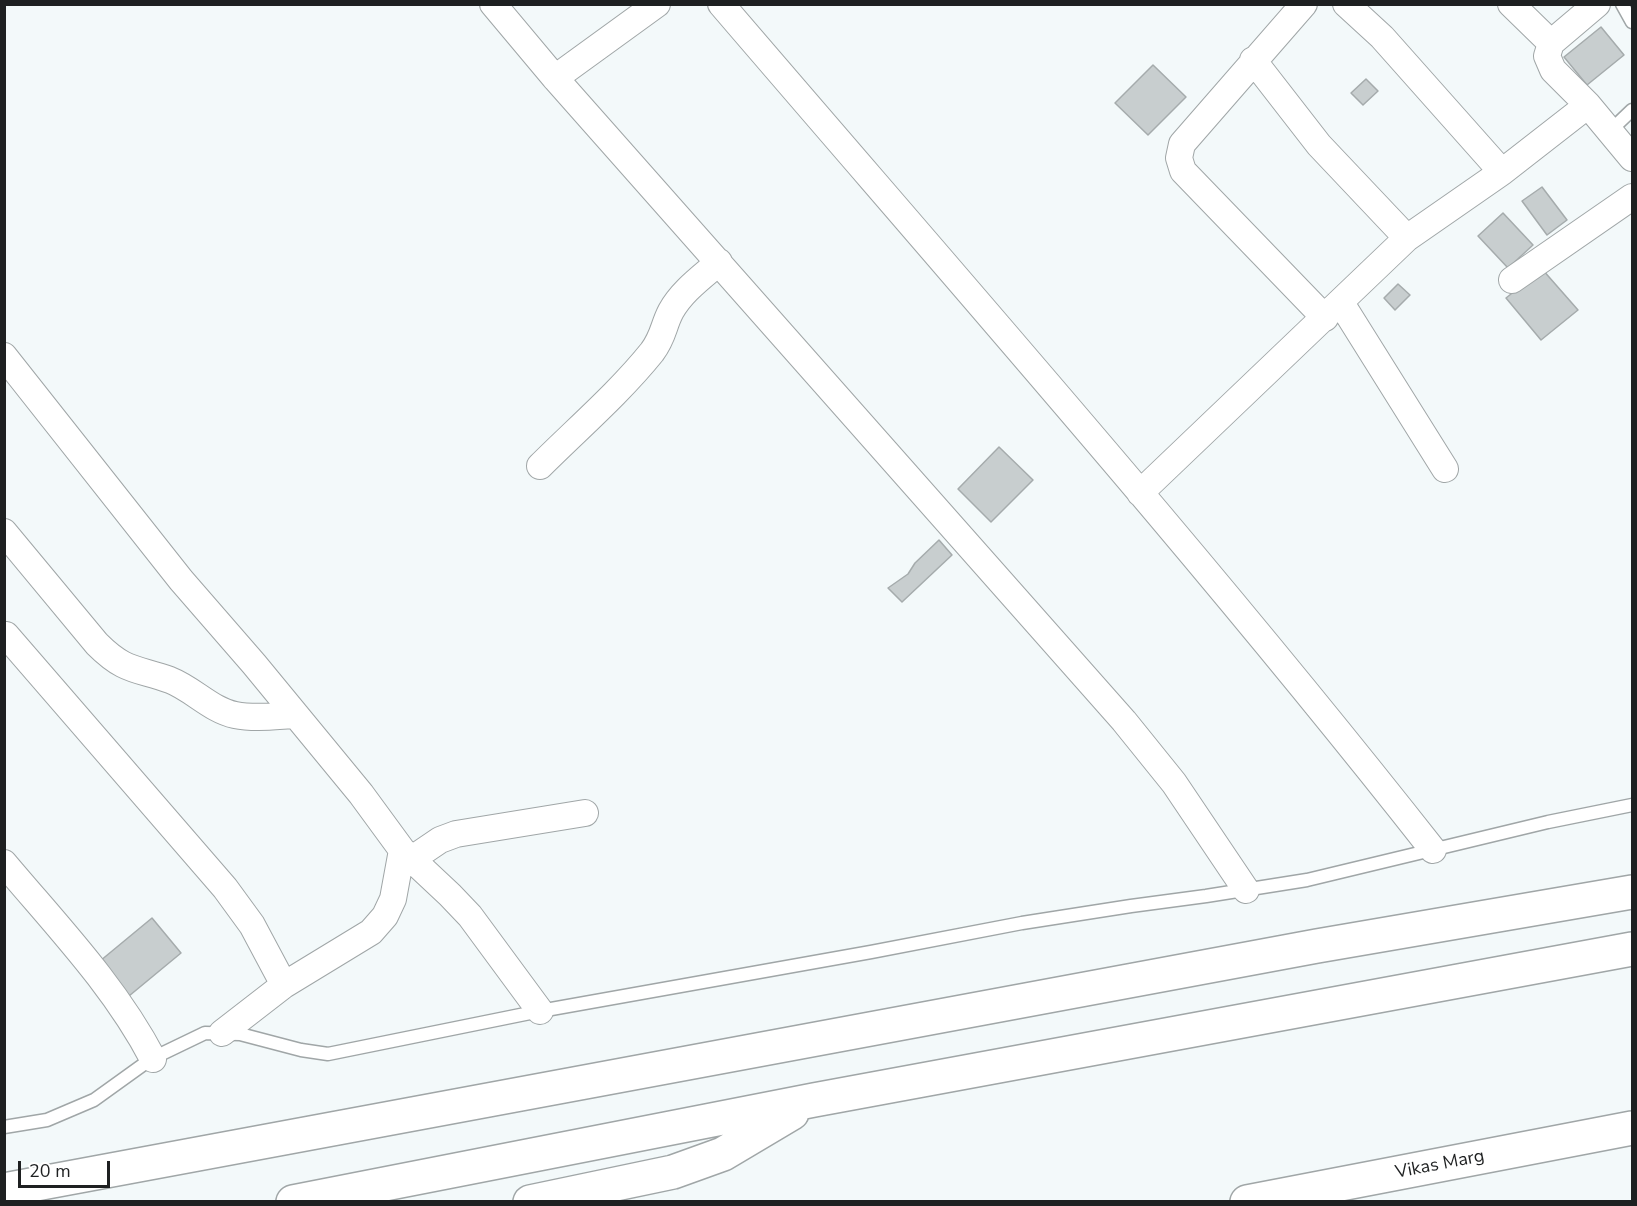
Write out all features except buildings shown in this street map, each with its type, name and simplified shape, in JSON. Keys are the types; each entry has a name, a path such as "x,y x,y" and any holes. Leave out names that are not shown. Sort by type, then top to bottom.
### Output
{"main road":[{"path":"4,1190 1317,946 1632,892"},
{"path":"293,1202 814,1100 1632,949"},
{"path":"530,1202 673,1172 723,1154 814,1100"},
{"name":"Vikas Marg","path":"1247,1202 1632,1128"}],"street":[{"path":"493,4 555,78 1124,722 1174,783 1246,890"},
{"path":"555,78 657,4"},
{"path":"721,4 1140,493 1352,747 1433,850"},
{"path":"1304,4 1182,144 1179,158 1183,171 1333,311 1445,470"},
{"path":"1346,4 1382,37 1502,172"},
{"path":"1511,4 1551,43"},
{"path":"1598,4 1551,43 1547,56 1553,70 1588,105 1632,158"},
{"path":"1253,60 1319,145 1407,238"},
{"path":"1140,493 1407,238 1502,172 1588,105"},
{"path":"1512,280 1632,197"},
{"path":"540,466 637,369 662,338 670,313 681,295 719,262"},
{"path":"4,356 181,580 296,715 407,855 470,916 540,1011"},
{"path":"4,532 112,659 131,669 170,680 221,710 235,715 251,717 296,715"},
{"path":"6,635 225,888 252,925 284,985"},
{"path":"222,1033 284,985 371,932 385,916 393,899 407,855 456,834 585,813"},
{"path":"4,863 117,999 137,1028 153,1059"}],"lane":[{"path":"1622,4 1632,22"},
{"path":"1610,131 1632,110"},
{"path":"4,1127 47,1120 94,1100 153,1059 205,1033 240,1034 301,1050 327,1054 540,1011 1022,923 1307,880 1548,822 1632,806"}]}
